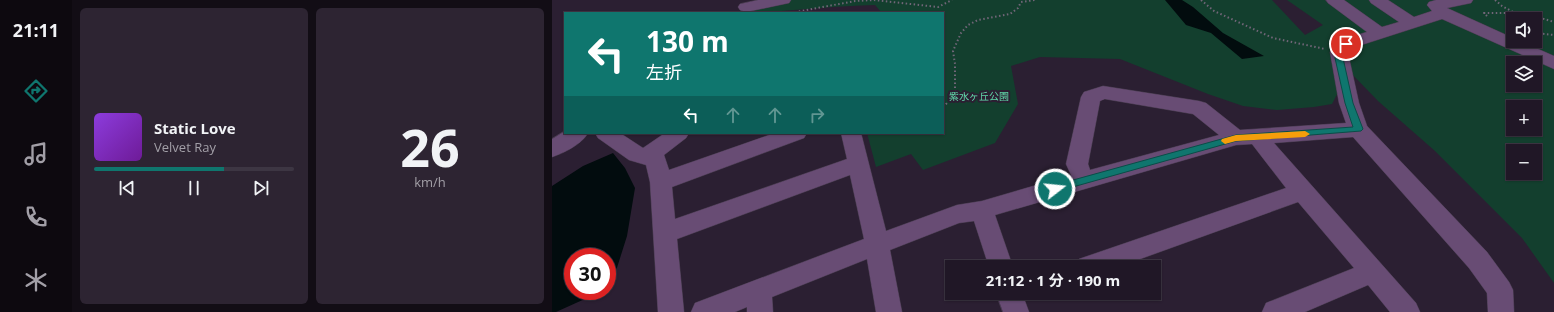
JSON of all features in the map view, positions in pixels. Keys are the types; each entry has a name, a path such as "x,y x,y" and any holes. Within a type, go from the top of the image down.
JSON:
{"street":[{"path":"746,7 783,0"},
{"path":"1334,0 1380,33"},
{"path":"1377,0 1413,23"},
{"path":"1465,0 1435,5 1443,13 1554,63"},
{"path":"1443,13 1346,44 1339,52 1349,103 1358,129 1478,260 1500,290 1501,312"},
{"path":"1084,180 1077,164 1091,97 1103,92 1199,108 1236,138"},
{"path":"704,312 759,301 877,246 957,214 982,210 1236,138 1258,138 1358,129"},
{"path":"552,149 576,134"},
{"path":"606,134 636,155 647,156 656,160 661,182 671,312"},
{"path":"647,156 678,134"},
{"path":"661,182 794,134"},
{"path":"851,134 877,246 889,312"},
{"path":"1258,138 1407,312"},
{"path":"665,233 857,164"},
{"path":"1108,260 1302,191"},
{"path":"982,210 999,260"},
{"path":"1275,312 1373,272"}],"path":[{"path":"796,12 855,1 874,0 938,7 952,0"},
{"path":"944,106 955,95 955,62 953,51 958,36 967,25 984,18 1007,16 1018,9 1022,2 1035,0"},
{"path":"1200,0 1214,11 1274,38 1339,52"},
{"path":"1495,0 1513,12"},
{"path":"1490,17 1484,13 1506,14"},
{"path":"1542,18 1554,22"},
{"path":"1542,34 1554,35"}],"green space":[{"name":"紫水ヶ丘公園","path":"756,0 1272,0 1305,35 1323,25 1287,0 1554,0 1554,283 1522,238 1435,151 1378,101 1349,71 1332,104 1277,110 1243,106 1208,94 1120,59 1040,57 1011,66 1018,104 995,143 923,170 911,154 876,167 867,134 944,134 944,12 881,12 875,5 750,12"}],"shaded area":[{"path":"1165,0 1182,0 1193,7 1223,33 1264,56 1242,59 1211,33 1186,25"},
{"path":"613,153 625,168 635,188 627,236 616,271 616,248 564,248 564,300 583,300 556,312 552,312 552,186 583,166"}],"slow traffic":[{"path":"1225,141 1236,138 1258,138 1305,134"}],"route":[{"path":"1055,189 1236,138 1258,138 1358,129 1349,103 1339,58 1339,52 1346,44"}]}
